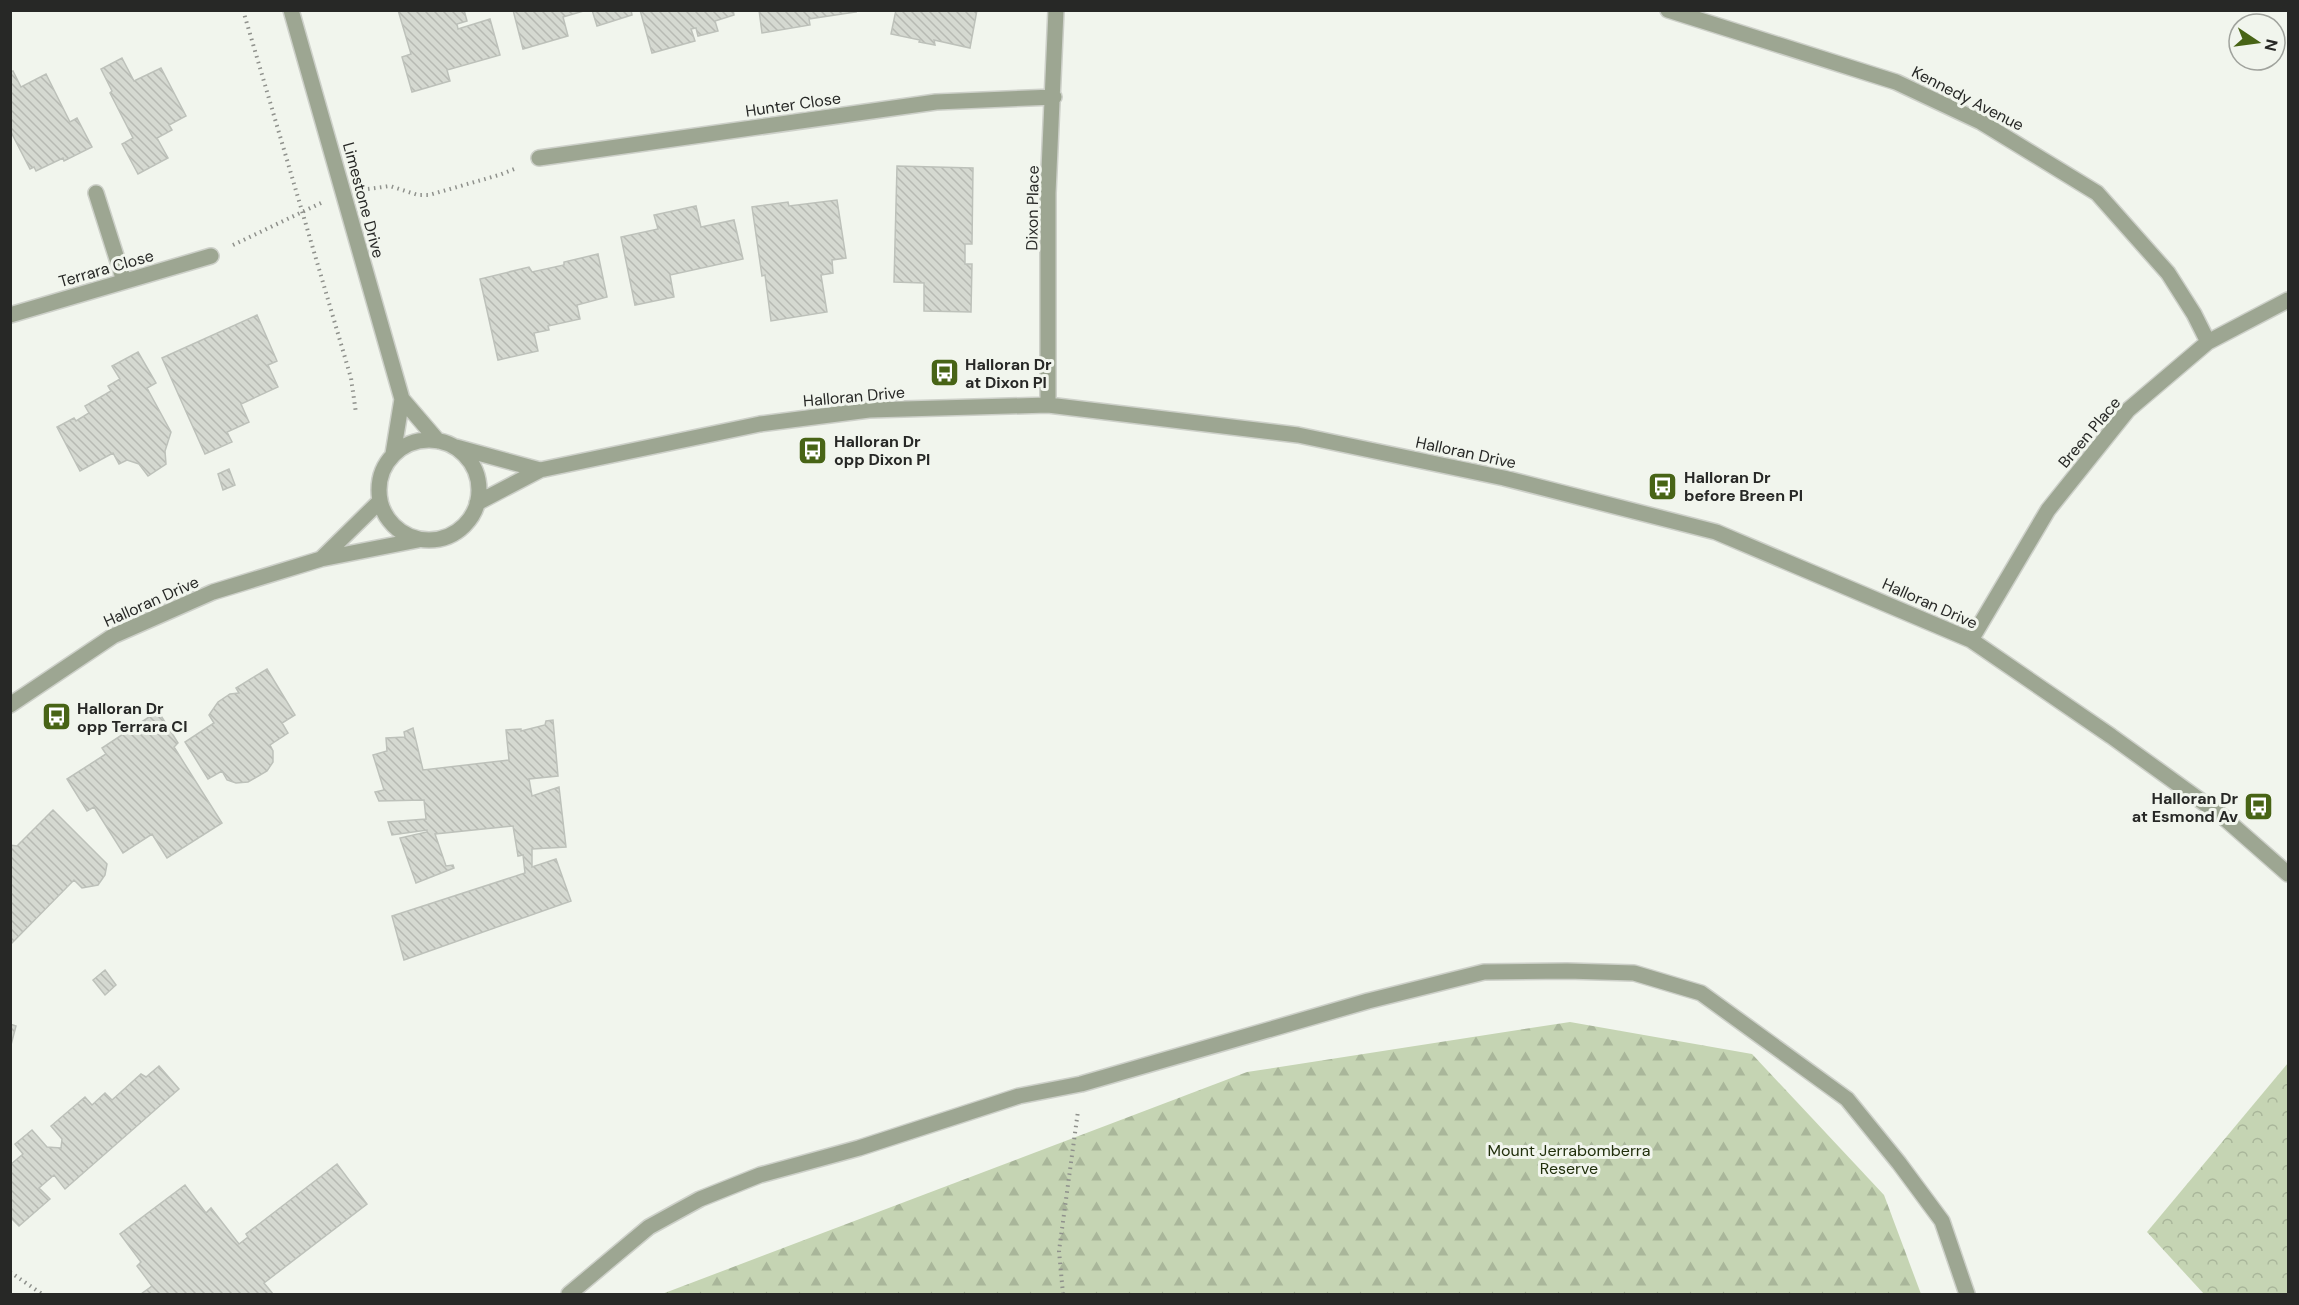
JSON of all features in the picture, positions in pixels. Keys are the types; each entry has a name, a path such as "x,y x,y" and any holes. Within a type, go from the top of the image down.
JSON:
{"street":[{"name":"Limestone Drive","path":"291,10 402,399 438,441"},
{"name":"Dixon Place","path":"1048,405 1048,193 1056,10"},
{"name":"Kennedy Avenue","path":"1668,10 1896,82 1982,122 2078,181 2097,193 2168,273 2194,314 2208,342"},
{"name":"Hunter Close","path":"539,158 936,102 1053,97"},
{"path":"96,193 124,281"},
{"name":"Terrara Close","path":"10,315 211,256"},
{"name":"Breen Place","path":"1971,640 2055,501 2128,410 2208,342 2289,300"},
{"name":"Limestone Drive","path":"393,454 402,399"},
{"name":"Halloran Drive","path":"477,503 540,470 760,424 869,410 1048,405 1298,435 1504,478 1716,532 1971,640 2222,816 2289,874"},
{"path":"422,440 438,441 455,447 467,457 476,471 479,487 477,503 472,517 462,529 449,537 434,541 418,540 393,527 385,515 379,502 378,492 381,472 393,454 406,445 422,440"},
{"name":"Halloran Drive","path":"455,447 540,470"},
{"name":"Halloran Drive","path":"321,559 379,502"},
{"name":"Halloran Drive","path":"10,705 113,636 213,592 321,559 418,540"},
{"path":"569,1294 649,1227 700,1199 760,1175 859,1148 1019,1096 1081,1084 1286,1024 1484,972 1634,973 1701,993 1847,1099 1899,1163 1941,1221 1967,1294"}],"path":[{"path":"243,10 351,378 356,413"},
{"path":"211,256 344,193 390,186 423,196 499,175"},
{"path":"1063,1294 1059,1251 1081,1084"},
{"path":"10,1272 42,1294"}],"green space":[{"name":"Mount Jerrabomberra Reserve","path":"1570,1022 1752,1054 1884,1195 1921,1294 662,1294 1247,1072"},
{"path":"2288,1063 2288,1294 2204,1294 2147,1232"}],"building":[{"path":"398,10 464,10 467,21 457,24 458,29 490,19 500,55 447,70 450,81 412,92 402,57 411,54"},
{"path":"513,10 587,10 563,17 568,36 523,49"},
{"path":"592,10 631,10 632,15 597,26"},
{"path":"640,10 733,10 734,15 715,21 718,31 698,36 696,28 691,29 695,41 652,53"},
{"path":"759,10 855,10 856,12 809,19 810,25 762,33"},
{"path":"896,10 977,10 970,48 934,40 935,45 891,34"},
{"path":"122,58 134,81 161,68 186,116 169,125 172,130 157,138 168,158 138,174 122,144 133,138 110,93 112,91 101,69"},
{"path":"13,71 21,87 46,74 70,122 77,118 92,147 64,161 63,158 36,171 34,167 30,169 10,130 10,72"},
{"path":"897,166 973,168 972,244 965,244 965,264 972,264 971,312 924,311 924,283 894,282"},
{"path":"837,200 846,258 832,260 833,273 821,275 827,312 771,321 752,207 788,202 789,206"},
{"path":"696,206 701,227 734,220 743,259 670,275 674,297 635,305 621,237 658,229 654,215"},
{"path":"598,254 607,297 577,305 580,319 548,326 549,330 534,333 538,351 498,360 480,279 529,267 532,272"},
{"path":"257,315 277,361 268,365 278,387 241,404 249,422 227,432 232,442 205,454 162,358"},
{"path":"138,352 156,383 147,388 171,432 165,451 166,464 148,476 139,464 127,460 119,464 113,453 80,471 57,427 74,418 76,421 89,413 85,406 111,391 108,386 120,379 112,366"},
{"path":"229,469 235,485 223,490 218,474"},
{"path":"267,669 295,715 282,723 288,733 270,745 273,751 273,762 267,771 248,782 236,783 227,780 222,771 208,779 185,742 214,723 209,715 218,702 230,694 239,693 236,688"},
{"path":"158,711 178,743 174,747 222,823 167,858 152,834 123,853 94,807 87,811 67,779 106,754 102,748"},
{"path":"553,720 558,776 529,779 532,796 559,787 566,847 532,849 532,867 556,859 571,901 404,960 392,916 525,873 523,855 518,856 513,826 435,834 446,866 453,865 454,868 416,883 400,838 427,832 427,830 392,835 388,822 426,819 424,800 379,801 375,792 384,790 373,755 387,751 386,738 405,737 404,732 413,728 423,770 509,760 506,730 521,729 521,731 545,725 546,721"},
{"path":"53,810 107,864 105,875 98,885 82,888 74,880 11,944 10,845 17,846"},
{"path":"105,970 116,985 105,995 93,980"},
{"path":"10,1024 16,1026 11,1045 10,1045"},
{"path":"159,1066 179,1089 65,1189 54,1175 39,1188 50,1199 19,1226 10,1217 10,1165 23,1154 15,1144 32,1130 47,1147 61,1148 62,1139 51,1126 85,1097 92,1105 105,1093 112,1100 141,1074 146,1077"},
{"path":"337,1164 367,1204 264,1283 273,1294 141,1294 152,1286 137,1266 141,1262 120,1234 185,1185 206,1213 211,1208 239,1244 248,1237 246,1234"}],"place":[{"name":"Halloran Dr at Dixon Pl","path":"944,373"},
{"name":"Halloran Dr opp Dixon Pl","path":"813,450"},
{"name":"Halloran Dr before Breen Pl","path":"1663,486"},
{"name":"Halloran Dr opp Terrara Cl","path":"56,717"},
{"name":"Halloran Dr at Esmond Av","path":"2259,807"}]}
